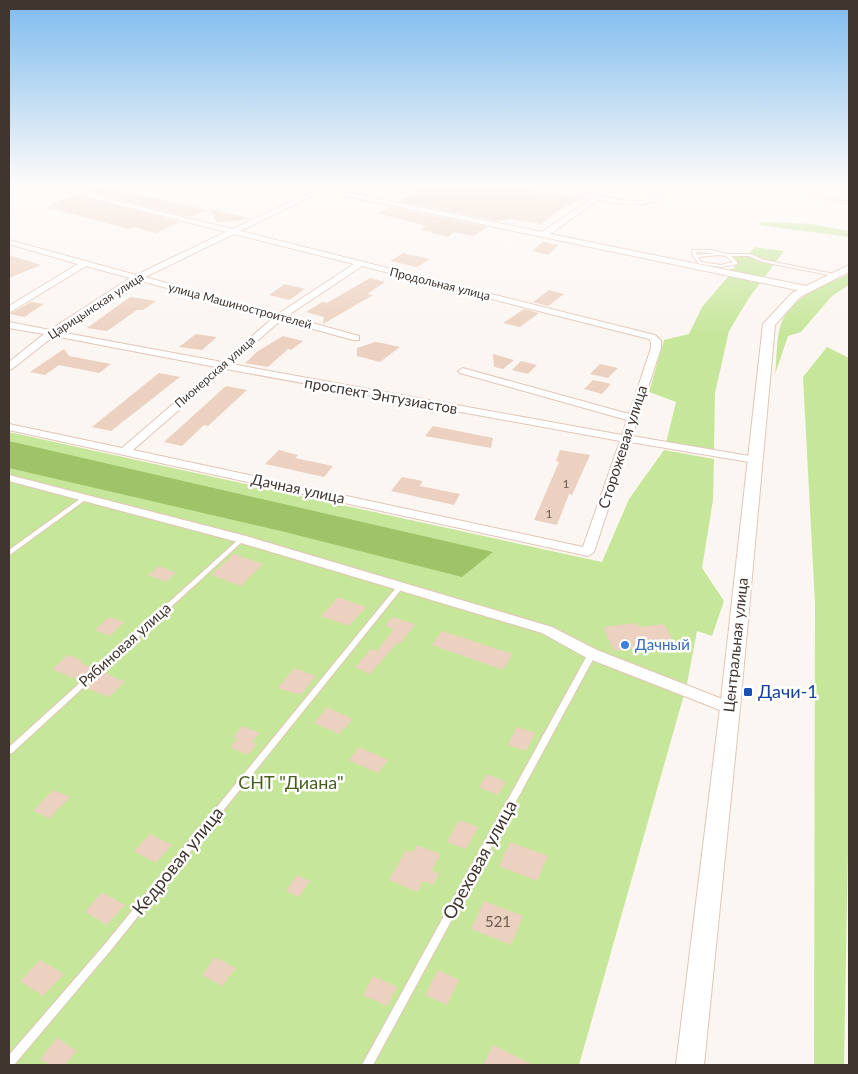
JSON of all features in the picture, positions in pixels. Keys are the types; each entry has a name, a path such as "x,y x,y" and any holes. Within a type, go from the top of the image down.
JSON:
{"street":[{"name":"Царицынская улица","path":"9,367 52,333 136,278 224,236"},
{"name":"Продольная улица","path":"249,236 639,333 652,337 656,341"},
{"path":"549,236 806,289"},
{"name":"улица Машиностроителей","path":"9,242 356,338"},
{"path":"9,310 85,263"},
{"name":"Пионерская улица","path":"124,452 279,317 360,264"},
{"name":"Центральная улица","path":"690,1065 730,708 768,324 796,295 842,271"},
{"name":"проспект Энтузиастов","path":"9,325 221,367 626,440 755,460"},
{"name":"Сторожевая улица","path":"588,552 656,348 656,341"},
{"path":"463,371 633,418"},
{"name":"Дачная улица","path":"9,427 588,552"},
{"path":"9,478 242,539 547,630 592,654 730,708"}],"lane":[{"path":"726,255 736,263 711,265 700,263 693,251 700,250 726,255 750,256 764,262 842,271"},
{"path":"9,553 86,497"},
{"name":"Рябиновая улица","path":"9,751 242,539"},
{"name":"Кедровая улица","path":"9,1063 108,947 401,586"},
{"name":"Ореховая улица","path":"367,1065 592,654"}],"green space":[{"path":"755,247 784,251 749,298 729,331 715,393 714,451 666,443 676,402 649,392 664,340 689,334 702,307 733,271 728,270 735,268 734,265 737,263 730,256 747,256"},
{"path":"849,274 849,285 832,296 801,332 788,336 775,374 778,336 786,314 792,306 810,293"},
{"path":"827,347 849,358 849,796 844,1065 814,1065 815,604 803,377"},
{"name":"СНТ \"Диана\"","path":"9,432 602,562 629,499 664,450 714,459 713,500 702,568 724,601 712,636 697,631 687,684 579,1065 9,1065"},
{"path":"9,441 493,552 462,577 285,532 9,468"}],"building":[{"path":"543,242 559,245 548,255 532,251"},
{"path":"403,253 430,259 417,267 390,261"},
{"path":"9,255 41,265 9,278"},
{"path":"370,278 385,282 367,294 373,295 323,324 324,317 306,312 322,302 327,303"},
{"path":"285,284 305,289 289,300 269,295"},
{"path":"549,290 564,294 548,306 533,302"},
{"path":"130,297 156,301 143,310 137,310 107,331 87,328"},
{"path":"31,302 44,304 24,317 10,314"},
{"path":"524,309 539,313 520,327 503,323"},
{"path":"196,334 217,337 202,350 179,347"},
{"path":"283,336 303,341 291,350 288,349 268,367 245,363 258,351"},
{"path":"375,342 400,347 380,362 357,356 357,348"},
{"path":"64,349 69,356 111,364 99,373 59,365 45,375 30,372"},
{"path":"493,354 514,360 503,369 494,367"},
{"path":"521,361 537,365 528,374 512,370"},
{"path":"600,364 618,368 608,378 590,374"},
{"path":"159,373 180,377 111,431 92,427"},
{"path":"593,380 611,384 602,394 584,389"},
{"path":"226,386 247,390 208,426 204,425 182,446 164,442"},
{"path":"433,426 493,438 491,448 425,436"},
{"path":"279,450 298,455 295,458 333,466 324,477 265,464"},
{"path":"560,450 590,455 572,495 569,494 557,525 534,520 559,462 556,461"},
{"path":"402,477 423,481 420,486 460,494 454,505 391,491"},
{"path":"234,554 263,564 241,586 211,575"},
{"path":"159,566 176,573 166,582 148,575"},
{"path":"338,597 366,607 349,626 321,616"},
{"path":"109,617 124,622 110,636 95,630"},
{"path":"392,617 415,624 400,644 397,643 370,674 355,667 371,649 377,651 394,629 385,626"},
{"path":"637,623 639,627 664,624 675,643 614,651 603,627"},
{"path":"442,631 513,654 503,670 432,645"},
{"path":"68,655 83,661 81,663 93,668 80,681 52,669"},
{"path":"294,668 316,676 301,695 278,688"},
{"path":"103,672 125,682 109,697 86,688"},
{"path":"327,707 353,719 339,734 314,723"},
{"path":"242,726 260,733 252,742 257,744 248,755 230,747 237,739 233,737"},
{"path":"517,727 535,733 526,751 508,745"},
{"path":"359,747 388,760 378,773 349,760"},
{"path":"487,774 506,782 498,795 479,787"},
{"path":"53,790 70,797 50,818 33,811"},
{"path":"459,820 478,827 466,849 447,842"},
{"path":"150,834 172,845 156,863 134,851"},
{"path":"510,842 548,856 537,881 499,866"},
{"path":"417,845 441,854 432,870 439,874 433,885 423,881 418,892 389,880 406,850 413,852"},
{"path":"297,875 310,881 299,897 286,891"},
{"path":"102,892 125,905 107,925 85,912"},
{"path":"484,901 523,916 511,945 471,929"},
{"path":"215,957 236,968 222,986 202,975"},
{"path":"40,960 64,974 43,996 20,981"},
{"path":"438,970 459,980 447,1005 425,995"},
{"path":"373,976 397,987 387,1006 363,995"},
{"path":"57,1038 77,1051 65,1065 50,1065 40,1059"},
{"path":"493,1045 533,1065 483,1065"}],"place":[{"name":"Дачный","path":"625,645"},
{"name":"Дачи-1","path":"748,692"}]}
